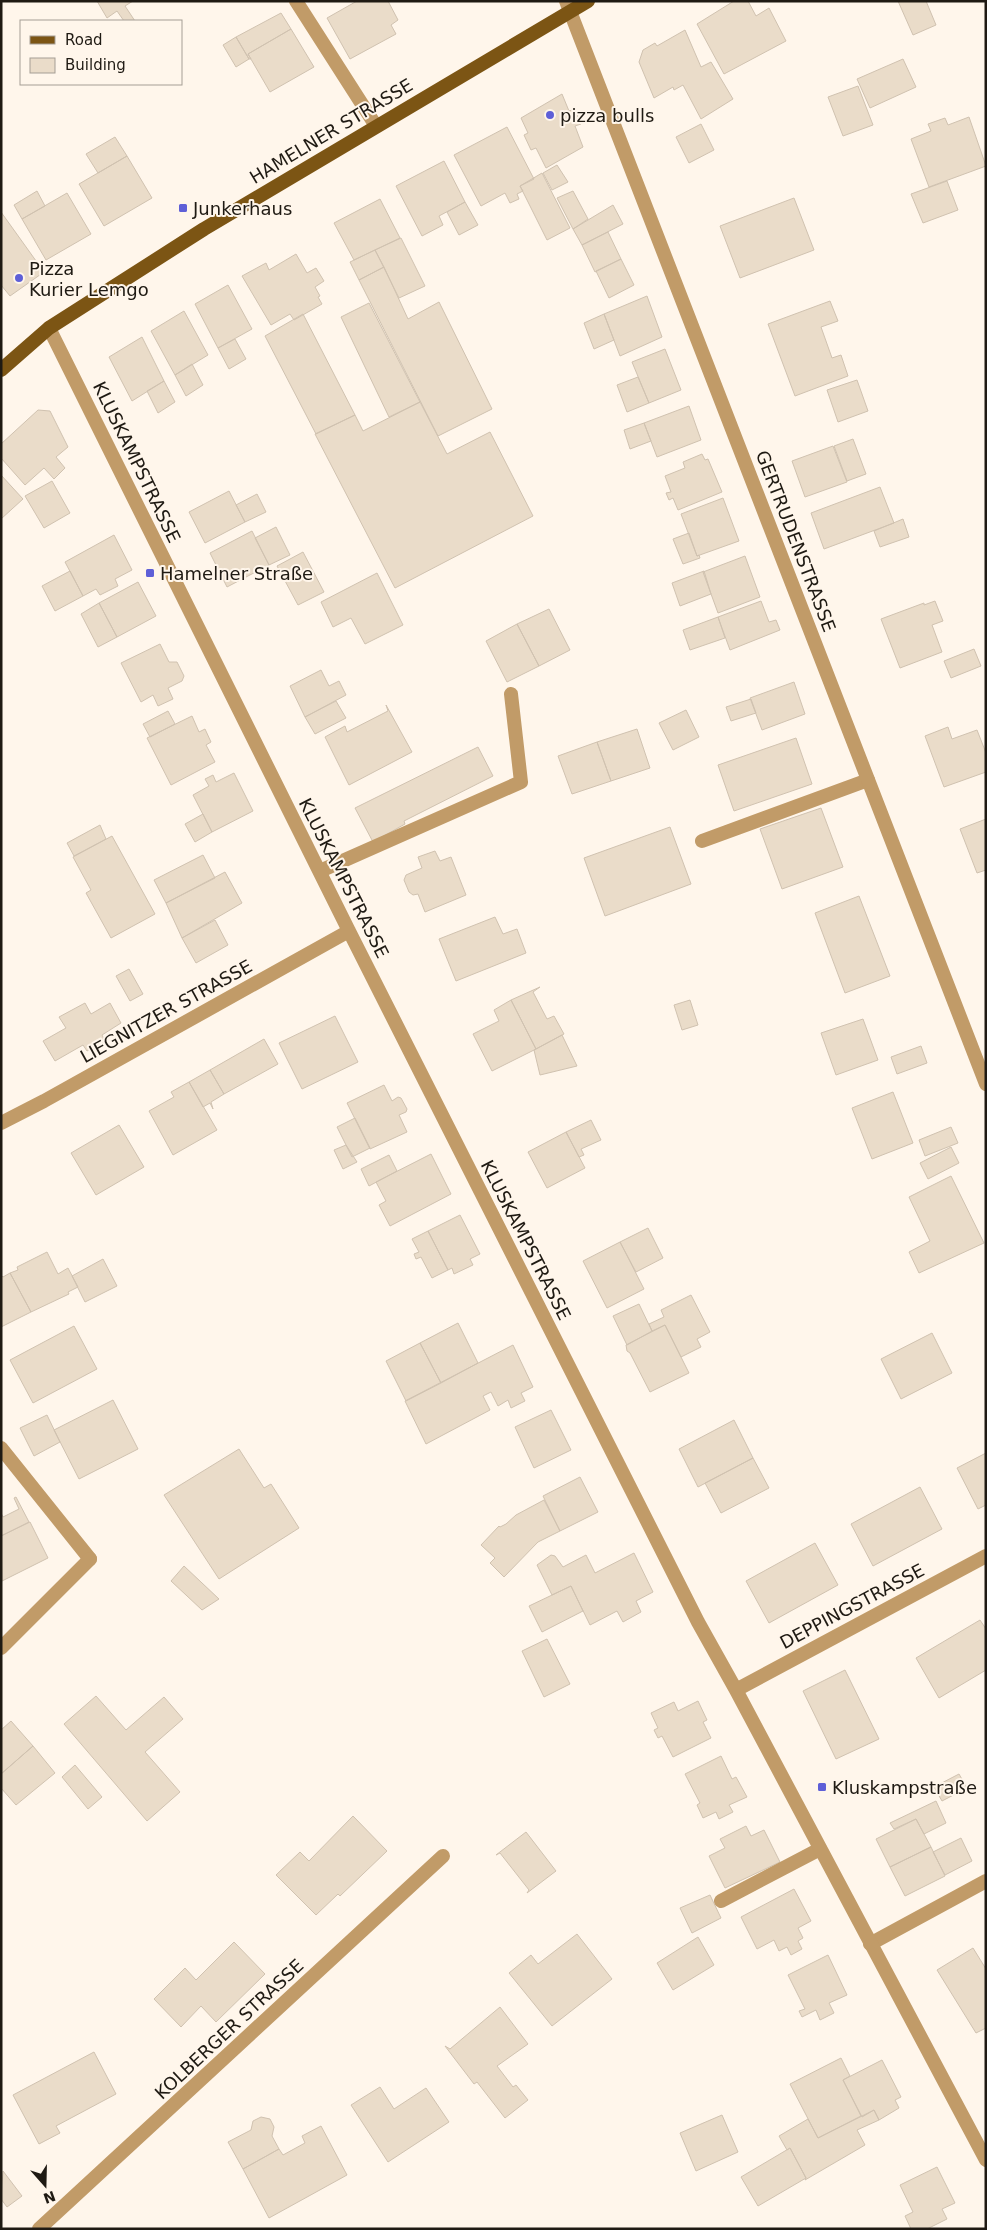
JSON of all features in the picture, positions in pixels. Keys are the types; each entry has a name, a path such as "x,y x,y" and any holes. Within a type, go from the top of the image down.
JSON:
{"main road":[{"name":"HAMELNER STRASSE","path":"1,370 49,328 204,229 376,126 569,6 588,1"}],"street":[{"path":"296,1 376,126"},
{"name":"GERTRUDENSTRASSE","path":"569,6 986,1084"},
{"name":"KLUSKAMPSTRASSE","path":"49,328 349,931 698,1622 986,2160"},
{"path":"320,871 521,782 511,694"},
{"path":"702,841 868,780"},
{"name":"LIEGNITZER STRASSE","path":"1,1123 44,1101 349,931"},
{"path":"1,1448 90,1559 1,1648"},
{"name":"DEPPINGSTRASSE","path":"736,1690 986,1556"},
{"path":"721,1901 820,1849"},
{"name":"KOLBERGER STRASSE","path":"39,2229 443,1856"},
{"path":"870,1944 986,1882"}],"building":[{"path":"97,1 133,1 125,6 134,20 123,20 117,11 107,18"},
{"path":"357,1 388,1 398,20 391,25 396,34 350,59 327,18"},
{"path":"734,1 748,1 756,16 769,8 786,41 724,74 697,24"},
{"path":"898,1 926,1 936,25 913,35"},
{"path":"281,13 291,29 248,54 251,59 249,59 236,37"},
{"path":"291,29 314,67 270,92 248,54"},
{"path":"685,30 701,67 711,62 733,99 701,119 683,85 674,90 673,87 654,98 639,62 643,50 655,43 657,46"},
{"path":"236,37 249,59 236,67 223,45"},
{"path":"903,59 916,87 870,108 857,79"},
{"path":"858,86 873,125 843,136 828,97"},
{"path":"562,94 569,111 575,109 581,124 575,126 583,147 546,168 536,148 531,150 524,135 528,133 521,118"},
{"path":"969,117 986,166 929,187 911,139 931,131 928,124 945,118 948,125"},
{"path":"701,124 714,150 689,163 676,137"},
{"path":"507,127 534,179 520,186 523,191 517,194 519,199 510,203 505,193 481,206 454,155"},
{"path":"115,137 127,156 98,173 86,154"},
{"path":"127,156 152,198 104,226 79,184"},
{"path":"444,161 465,202 439,216 443,225 422,236 396,186"},
{"path":"557,165 568,182 552,190 543,173"},
{"path":"542,173 570,228 547,240 520,186"},
{"path":"947,181 958,210 923,223 911,194"},
{"path":"37,191 45,206 22,219 14,205"},
{"path":"573,191 588,219 573,229 557,198"},
{"path":"67,193 91,234 46,260 22,219"},
{"path":"794,198 814,250 740,278 720,226"},
{"path":"380,199 400,238 354,260 334,223"},
{"path":"465,202 478,225 459,235 447,212"},
{"path":"613,205 623,224 582,245 573,229"},
{"path":"1,212 44,272 10,296 1,285"},
{"path":"608,232 621,259 595,272 582,245"},
{"path":"401,238 425,286 399,298 375,250"},
{"path":"375,250 384,267 359,280 350,262"},
{"path":"296,254 307,273 316,268 324,281 315,287 322,304 294,320 290,314 271,325 242,276 266,263 269,270"},
{"path":"621,259 634,285 609,298 596,271"},
{"path":"384,267 408,319 439,302 492,409 438,436 359,280"},
{"path":"228,285 252,329 218,348 195,304"},
{"path":"647,296 662,337 620,356 604,314"},
{"path":"830,301 838,321 821,327 832,358 841,355 848,376 795,396 768,324"},
{"path":"369,303 420,402 389,417 341,317"},
{"path":"184,311 208,355 175,375 151,331"},
{"path":"303,314 355,415 316,434 265,336"},
{"path":"604,314 614,340 594,349 584,323"},
{"path":"142,337 164,381 132,401 109,357"},
{"path":"235,339 246,359 229,369 218,348"},
{"path":"665,349 681,390 649,403 632,362"},
{"path":"192,364 203,385 186,396 175,375"},
{"path":"638,377 649,403 627,412 617,385"},
{"path":"857,380 868,411 838,422 827,390"},
{"path":"164,381 175,402 158,413 147,391"},
{"path":"420,402 447,454 490,432 533,516 395,588 315,434 355,415 363,431"},
{"path":"689,406 701,440 657,457 644,423"},
{"path":"38,410 50,411 68,447 56,457 65,468 54,479 44,468 25,485 1,458 1,444"},
{"path":"644,423 651,441 630,449 624,430"},
{"path":"853,439 866,474 847,481 834,446"},
{"path":"833,446 847,482 805,497 792,461"},
{"path":"702,454 705,460 708,459 722,492 678,510 673,498 669,500 666,493 671,492 665,476 685,468 683,462"},
{"path":"1,475 23,499 1,519"},
{"path":"52,481 70,513 44,528 25,496"},
{"path":"880,487 894,523 824,549 811,513"},
{"path":"229,491 245,522 205,543 189,512"},
{"path":"257,494 266,512 245,522 236,505"},
{"path":"723,498 739,541 697,556 681,514"},
{"path":"903,519 909,537 880,547 874,531"},
{"path":"276,527 290,555 269,565 255,538"},
{"path":"252,531 269,565 227,587 210,553"},
{"path":"689,533 697,556 699,555 700,558 683,564 673,539"},
{"path":"114,535 132,570 115,579 118,586 100,595 96,589 83,596 65,562"},
{"path":"303,552 324,592 298,605 277,566"},
{"path":"745,556 760,597 718,613 703,572"},
{"path":"70,571 83,596 55,611 42,586"},
{"path":"704,571 711,594 680,606 672,583"},
{"path":"377,573 403,625 365,644 351,618 333,627 321,602"},
{"path":"138,582 156,616 117,637 99,603"},
{"path":"761,601 769,622 776,620 780,630 730,650 718,617"},
{"path":"935,601 943,621 932,625 942,652 900,668 881,619 924,603 924,605"},
{"path":"99,603 117,637 98,647 81,614"},
{"path":"549,609 570,650 539,666 517,624"},
{"path":"718,617 725,638 690,650 683,630"},
{"path":"517,624 539,666 507,682 486,641"},
{"path":"160,644 169,662 177,662 184,676 182,681 168,688 173,699 158,706 153,695 141,702 121,663"},
{"path":"974,649 981,666 951,678 944,661"},
{"path":"321,670 329,686 339,681 346,695 305,717 290,686"},
{"path":"794,682 805,714 762,730 750,698"},
{"path":"751,699 756,713 731,721 726,707"},
{"path":"336,701 346,718 315,734 305,717"},
{"path":"386,705 412,752 349,785 325,737 345,726 347,732 388,711"},
{"path":"686,710 699,737 673,750 659,723"},
{"path":"168,711 175,724 150,737 143,724"},
{"path":"192,716 199,732 205,729 211,742 206,745 215,762 171,785 147,738"},
{"path":"948,727 952,739 977,730 986,753 986,772 944,787 925,736"},
{"path":"637,729 650,768 611,781 597,742"},
{"path":"796,738 812,784 734,811 718,765"},
{"path":"597,742 611,781 572,794 558,756"},
{"path":"478,747 493,776 404,821 405,824 373,842 355,808"},
{"path":"234,773 253,811 212,832 193,795 209,786 205,779 213,775 216,782"},
{"path":"821,808 843,867 782,889 760,829"},
{"path":"203,814 212,832 195,842 185,824"},
{"path":"986,819 986,870 977,873 960,829"},
{"path":"100,825 106,839 74,856 67,843"},
{"path":"670,827 691,884 605,916 584,858"},
{"path":"112,836 155,914 111,938 86,893 91,890 73,857"},
{"path":"435,851 440,861 451,857 466,895 425,912 418,894 413,895 409,892 404,880 406,875 422,868 418,857"},
{"path":"203,855 215,878 166,903 154,880"},
{"path":"225,872 242,903 182,938 166,903"},
{"path":"859,896 890,976 845,993 815,913"},
{"path":"495,917 503,934 517,929 526,953 456,981 439,939"},
{"path":"215,920 228,945 196,963 182,938"},
{"path":"129,969 143,994 130,1001 116,976"},
{"path":"540,987 533,992 547,1019 554,1016 564,1034 536,1049 511,1000"},
{"path":"511,1000 536,1049 492,1071 473,1034 499,1021 494,1010"},
{"path":"690,1000 698,1025 682,1030 674,1005"},
{"path":"85,1003 91,1014 110,1003 121,1023 102,1035 105,1041 87,1051 83,1045 55,1061 43,1041 66,1028 59,1017"},
{"path":"335,1016 358,1062 302,1089 279,1043"},
{"path":"863,1019 878,1060 836,1075 821,1033"},
{"path":"562,1035 577,1066 540,1075 534,1050"},
{"path":"264,1039 278,1064 224,1094 210,1070"},
{"path":"921,1046 927,1063 897,1074 891,1057"},
{"path":"210,1070 224,1094 211,1102 213,1109 210,1103 203,1107 189,1082"},
{"path":"189,1082 217,1130 173,1155 149,1111 174,1097 171,1092"},
{"path":"384,1085 392,1101 398,1097 401,1098 407,1109 406,1112 399,1115 407,1132 370,1149 347,1103"},
{"path":"893,1092 913,1143 872,1159 852,1108"},
{"path":"355,1118 370,1148 352,1157 337,1127"},
{"path":"591,1120 601,1140 581,1149 584,1155 579,1157 566,1132"},
{"path":"119,1125 144,1167 96,1195 71,1153"},
{"path":"951,1127 958,1143 925,1156 919,1140"},
{"path":"566,1132 585,1168 547,1188 528,1152"},
{"path":"346,1145 357,1162 343,1169 334,1150"},
{"path":"951,1147 959,1163 928,1179 920,1163"},
{"path":"431,1154 451,1194 390,1226 379,1205 386,1201 376,1182"},
{"path":"389,1155 397,1171 369,1186 361,1169"},
{"path":"951,1176 984,1243 919,1273 909,1252 930,1241 909,1197"},
{"path":"460,1215 480,1254 470,1259 473,1265 454,1274 452,1268 448,1270 428,1231"},
{"path":"648,1228 663,1258 636,1272 620,1242"},
{"path":"428,1231 448,1270 432,1278 421,1257 416,1259 414,1254 419,1252 412,1239"},
{"path":"620,1242 644,1289 607,1308 583,1261"},
{"path":"47,1252 58,1274 68,1268 78,1287 68,1292 69,1294 31,1312 10,1273 18,1270 17,1267"},
{"path":"103,1259 117,1286 85,1302 72,1276"},
{"path":"10,1273 31,1312 1,1327 1,1275 3,1277"},
{"path":"691,1295 710,1332 697,1339 701,1347 681,1357 665,1325 652,1331 649,1324 664,1317 661,1310"},
{"path":"639,1304 652,1331 627,1345 613,1316"},
{"path":"458,1323 478,1363 441,1383 420,1343"},
{"path":"665,1325 689,1373 650,1392 630,1353 627,1351 626,1345"},
{"path":"74,1326 97,1369 33,1403 10,1360"},
{"path":"932,1333 952,1373 901,1399 881,1359"},
{"path":"420,1343 441,1383 406,1401 386,1361"},
{"path":"513,1345 533,1387 521,1393 525,1401 511,1408 508,1400 498,1406 491,1392 483,1396 490,1410 426,1444 405,1401"},
{"path":"113,1400 138,1449 79,1479 54,1430"},
{"path":"551,1410 571,1450 534,1468 515,1427"},
{"path":"47,1415 60,1442 34,1456 20,1428"},
{"path":"734,1420 753,1458 698,1487 679,1449"},
{"path":"239,1449 264,1488 271,1484 299,1528 219,1579 164,1495"},
{"path":"986,1453 986,1505 978,1509 957,1468"},
{"path":"753,1458 769,1488 721,1513 705,1483"},
{"path":"580,1477 598,1512 560,1531 543,1496"},
{"path":"920,1487 942,1529 873,1566 851,1524"},
{"path":"16,1497 29,1522 1,1536 1,1513 3,1517 19,1509 14,1498"},
{"path":"544,1500 560,1531 538,1542 504,1577 490,1563 495,1558 481,1545 499,1526 506,1524 516,1515"},
{"path":"30,1522 48,1558 2,1581 1,1536"},
{"path":"815,1543 838,1585 769,1623 746,1581"},
{"path":"634,1553 653,1592 636,1601 641,1612 623,1622 617,1611 590,1625 571,1586 552,1595 537,1565 551,1555 555,1556 563,1567 586,1555 595,1573"},
{"path":"184,1566 219,1599 202,1610 171,1581"},
{"path":"571,1586 583,1611 542,1632 529,1606"},
{"path":"980,1620 986,1629 986,1670 939,1698 916,1658"},
{"path":"547,1639 570,1684 544,1697 522,1651"},
{"path":"845,1670 879,1739 836,1759 803,1691"},
{"path":"96,1696 126,1730 164,1697 183,1719 145,1752 180,1792 147,1821 64,1724"},
{"path":"698,1701 707,1720 703,1722 711,1738 673,1757 662,1736 658,1738 654,1730 658,1728 651,1713 674,1702 678,1711"},
{"path":"11,1721 33,1746 1,1774 1,1730"},
{"path":"33,1746 55,1773 16,1805 1,1788 1,1774"},
{"path":"721,1756 732,1779 736,1777 747,1797 729,1805 733,1812 719,1819 716,1812 703,1818 697,1805 700,1803 685,1774"},
{"path":"75,1765 102,1797 88,1809 62,1777"},
{"path":"959,1774 967,1788 942,1801 934,1787"},
{"path":"936,1801 946,1823 924,1834 916,1819 894,1829 890,1823"},
{"path":"353,1816 387,1851 340,1896 338,1894 316,1915 276,1875 300,1852 309,1861"},
{"path":"916,1819 931,1847 890,1867 876,1839"},
{"path":"746,1826 751,1836 764,1830 780,1862 725,1888 709,1856 725,1848 720,1839"},
{"path":"526,1832 556,1871 527,1893 529,1890 500,1853 496,1855"},
{"path":"961,1838 972,1861 945,1875 933,1852"},
{"path":"931,1847 945,1876 905,1896 890,1867"},
{"path":"794,1889 811,1921 798,1928 803,1938 798,1941 802,1949 791,1955 787,1947 779,1951 774,1940 757,1949 741,1917"},
{"path":"710,1895 721,1918 692,1933 680,1908"},
{"path":"577,1934 612,1979 552,2026 509,1973 531,1955 538,1964"},
{"path":"698,1937 714,1965 673,1990 657,1963"},
{"path":"234,1942 265,1974 216,2022 201,2006 181,2027 154,1999 185,1968 196,1980"},
{"path":"973,1948 986,1969 986,2028 976,2033 937,1970"},
{"path":"828,1955 847,1995 829,2003 834,2013 820,2020 816,2010 802,2017 799,2011 805,2009 788,1975"},
{"path":"500,2007 528,2044 497,2066 513,2087 516,2085 528,2100 505,2118 477,2082 474,2084 445,2046 450,2049"},
{"path":"94,2052 116,2094 56,2126 60,2133 39,2144 13,2095"},
{"path":"841,2058 850,2076 843,2080 861,2116 818,2138 790,2084"},
{"path":"882,2060 901,2097 895,2100 899,2108 879,2120 874,2110 862,2117 843,2080"},
{"path":"380,2087 394,2109 426,2088 449,2122 388,2162 351,2105"},
{"path":"874,2110 879,2120 857,2130 865,2145 805,2180 806,2178 790,2148 787,2150 779,2136 808,2119 818,2138"},
{"path":"722,2115 738,2152 696,2171 680,2133"},
{"path":"261,2117 270,2119 274,2127 272,2136 279,2149 243,2169 228,2142 251,2130 253,2121"},
{"path":"321,2126 347,2175 269,2218 243,2169 279,2149 283,2155 305,2143 302,2136"},
{"path":"790,2148 806,2178 758,2206 741,2177"},
{"path":"937,2167 955,2203 942,2209 947,2219 927,2229 911,2229 905,2216 913,2212 900,2185"},
{"path":"3,2171 22,2196 7,2207 1,2199"}],"place":[{"name":"pizza bulls","path":"550,115"},
{"name":"Junkerhaus","path":"183,208"},
{"name":"Pizza Kurier Lemgo","path":"19,278"},
{"name":"Hamelner Straße","path":"150,573"},
{"name":"Kluskampstraße","path":"822,1787"}]}
